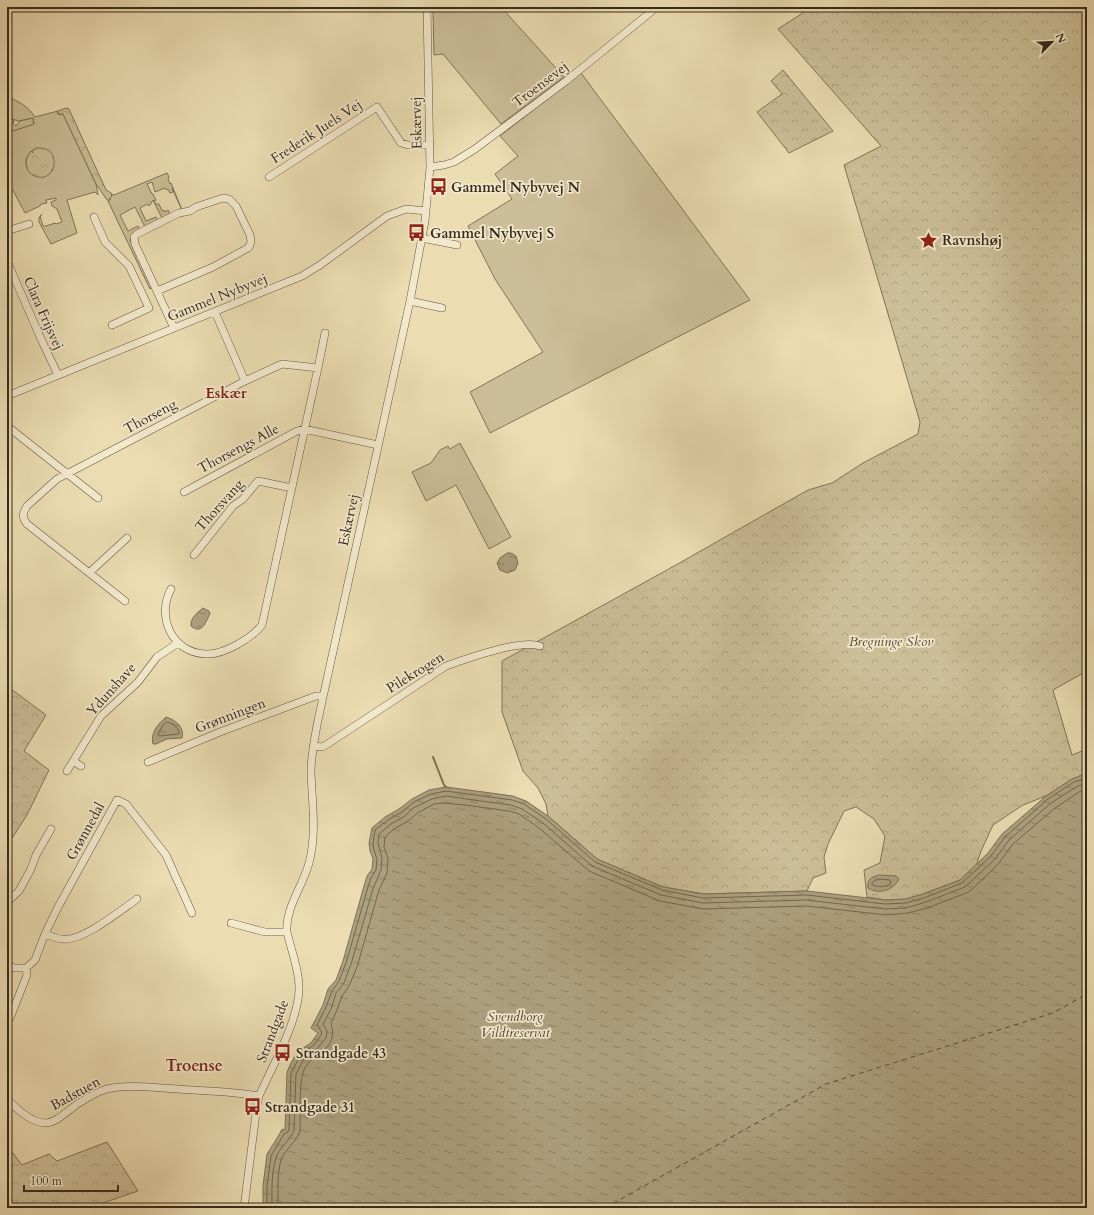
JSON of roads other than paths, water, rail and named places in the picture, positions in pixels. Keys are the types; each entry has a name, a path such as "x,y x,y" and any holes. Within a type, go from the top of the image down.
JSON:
{"street":[{"name":"Eskærvej","path":"314,746 323,696 410,301 422,238 430,167 426,7"},
{"name":"Troensevej","path":"430,167 449,164 475,149 566,81 657,7"},
{"name":"Frederik Juels Vej","path":"269,177 378,107 401,142 408,145 430,145"},
{"path":"143,296 157,290 213,267 248,248 251,241 250,235 236,206 231,200 223,198 196,207 185,213 179,213 134,236 133,241 157,290 174,328"},
{"name":"Gammel Nybyvej","path":"7,396 312,271 387,216 406,209 426,211"},
{"path":"94,218 105,242 129,266 149,308 112,325"},
{"path":"7,231 28,224"},
{"path":"422,238 457,245"},
{"name":"Clara Frijsvej","path":"7,260 41,340 58,375"},
{"path":"410,301 442,308"},
{"path":"215,312 245,381"},
{"path":"171,589 166,602 165,617 169,631 178,643 198,653 213,654 227,650 256,632 262,625 325,333"},
{"name":"Thorseng","path":"90,572 27,524 23,518 23,512 27,506 57,479 245,381 282,364 318,368"},
{"path":"7,426 98,498"},
{"path":"304,429 378,445"},
{"name":"Thorsengs Alle","path":"184,492 297,431 304,429"},
{"name":"Thorsvang","path":"194,555 232,506 243,499 258,481 292,488"},
{"path":"125,601 90,572 127,538"},
{"name":"Ydunshave","path":"67,771 101,716 138,682 157,657 178,643"},
{"name":"Pilekrogen","path":"314,746 322,747 326,745 446,666 458,661 526,644 540,646"},
{"name":"Grønningen","path":"148,762 227,729 316,696 323,696"},
{"name":"Strandgade","path":"244,1208 259,1096 286,1037 297,1003 299,986 298,978 286,925 307,871 312,851 314,832 311,771 314,746"},
{"path":"73,761 81,766"},
{"name":"Grønnedal","path":"8,1021 27,975 26,968 35,960 57,909 117,800 126,804 166,855 192,913"},
{"path":"7,902 19,890 31,870 36,855 51,829"},
{"path":"45,934 63,940 83,936 137,899"},
{"path":"231,923 265,932 287,932"},
{"path":"7,964 14,968 26,968"},
{"name":"Badstuen","path":"7,1099 18,1110 26,1115 37,1121 46,1123 55,1120 101,1091 112,1088 141,1087 240,1092 259,1096"}],"water":[{"path":"507,553 511,553 516,556 518,563 515,570 507,573 500,570 497,563 500,558"},
{"path":"203,608 209,611 210,614 203,627 198,629 191,626 194,616"},
{"path":"166,717 179,725 183,734 182,738 167,739 153,744 152,740 154,732"},
{"name":"Svendborg Vildtreservat","path":"1087,773 1087,1208 263,1208 263,1186 267,1154 282,1129 285,1130 287,1072 298,1051 311,1043 318,1033 311,1028 323,1005 328,989 336,980 343,961 367,876 372,869 373,859 369,843 372,828 385,817 412,799 429,790 446,787 513,796 526,801 548,816 597,859 663,887 704,894 807,891 886,900 906,899 960,880 988,853 1002,834 1046,796 1072,779"},
{"path":"879,875 896,876 899,879 890,889 877,891 868,888 868,882 870,879"}],"waterway":[{"path":"433,757 446,787"}],"place":[{"name":"Gammel Nybyvej N","path":"438,187"},
{"name":"Gammel Nybyvej S","path":"417,233"},
{"name":"Ravnshøj","path":"929,240"},
{"name":"Strandgade 43","path":"283,1053"},
{"name":"Strandgade 31","path":"252,1107"}],"district":[{"name":"Eskær","path":"226,393"},
{"name":"Troense","path":"194,1065"}],"park label":[{"name":"Bregninge Skov","path":"891,641"}]}
